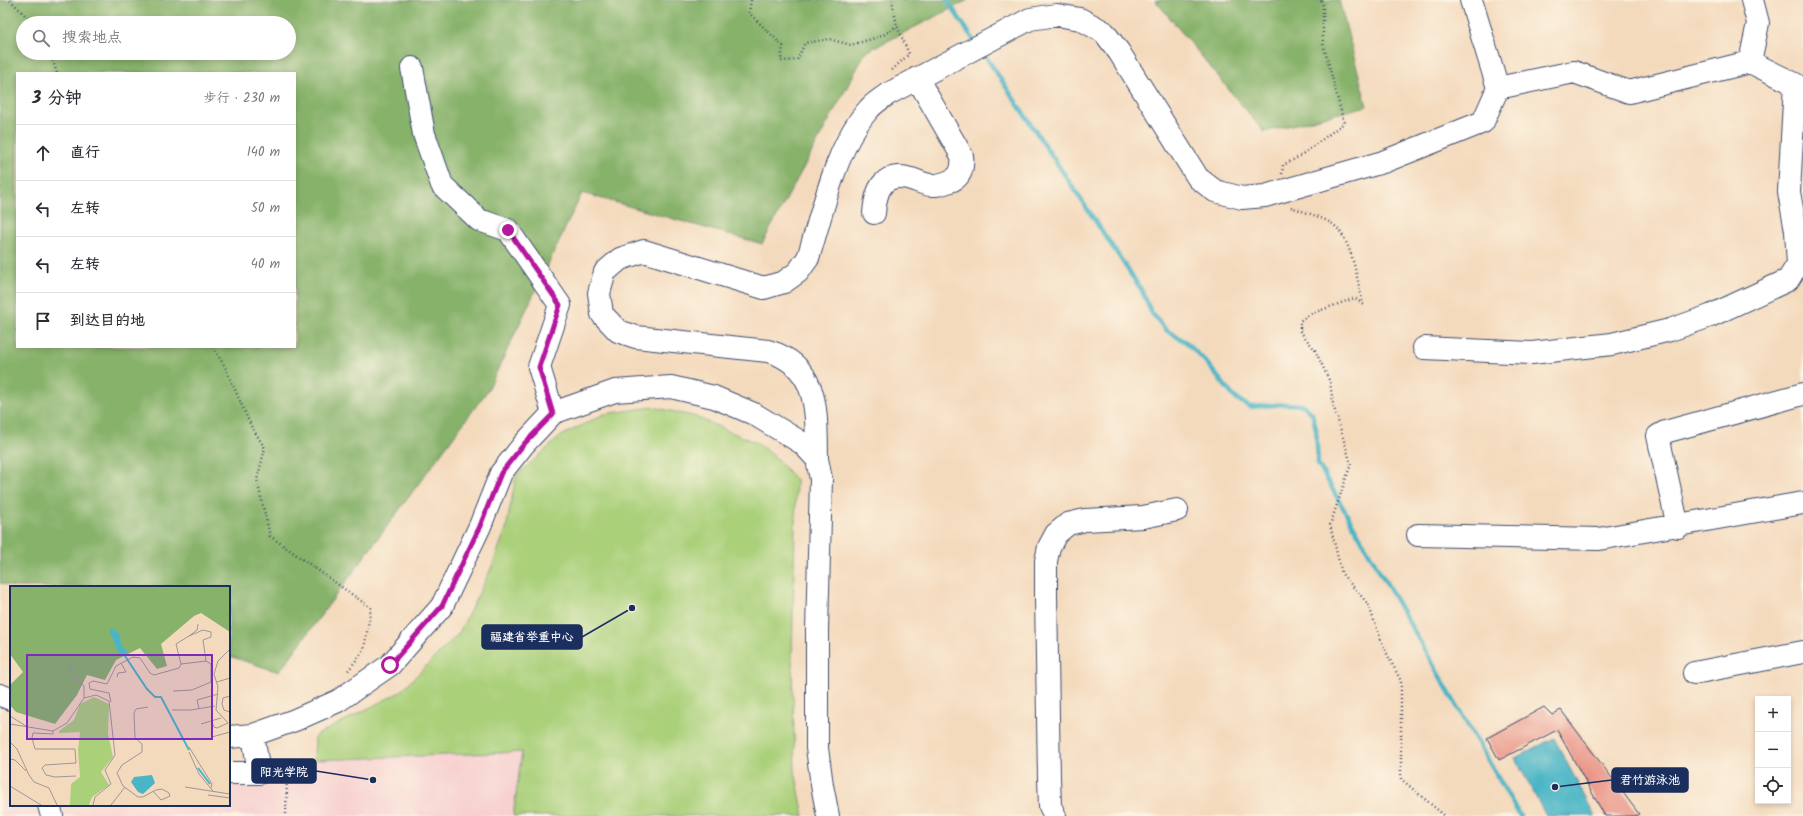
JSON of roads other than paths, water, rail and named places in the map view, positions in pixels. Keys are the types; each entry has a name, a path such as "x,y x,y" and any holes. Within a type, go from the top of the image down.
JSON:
{"street":[{"path":"828,816 817,748 817,630 821,479 817,460 816,409 809,384 798,366 782,355 768,351 636,337 618,331 602,314 599,293 605,272 620,258 644,251 764,288 784,282 798,272 808,258 841,153 853,130 889,84 917,78 1030,19 1057,15 1080,19 1104,32 1119,52 1198,178 1215,191 1242,198 1265,196 1383,162 1483,122 1498,88 1471,0"},
{"path":"1750,62 1758,23 1752,0"},
{"path":"1424,348 1532,353 1612,344 1670,330 1710,316 1788,280 1798,264 1796,231 1789,192 1799,82 1750,62 1629,92 1574,72 1498,88"},
{"path":"412,68 424,134 442,184 479,220 508,230 560,305 539,367 553,414"},
{"path":"874,213 876,198 880,186 886,180 902,177 923,184 934,185 946,183 956,178 963,165 962,156 917,78"},
{"path":"230,737 253,735 295,720 338,702 390,665 442,606 480,526 501,473 524,444 553,414 616,391 671,387 714,397 754,414 802,443 817,460"},
{"path":"1678,527 1658,436 1665,432 1803,394"},
{"path":"1418,535 1599,539 1678,527 1803,503"},
{"path":"1054,816 1050,806 1048,778 1046,561 1049,547 1056,534 1068,524 1085,520 1143,517 1177,510"},
{"path":"1694,673 1802,657"},
{"path":"230,773 259,773 253,735"},
{"path":"49,806 52,816"}],"water":[{"path":"1554,738 1595,816 1546,816 1515,758"}],"waterway":[{"path":"947,0 975,42"},
{"path":"982,51 1142,291 1151,312 1166,330 1186,342 1205,361 1234,397 1250,407 1286,404 1303,405 1312,413 1316,429 1318,464 1520,816"}],"place":[{"name":"福建省举重中心","path":"632,608"},
{"name":"阳光学院","path":"373,780"},
{"name":"君竹游泳池","path":"1555,787"}]}
